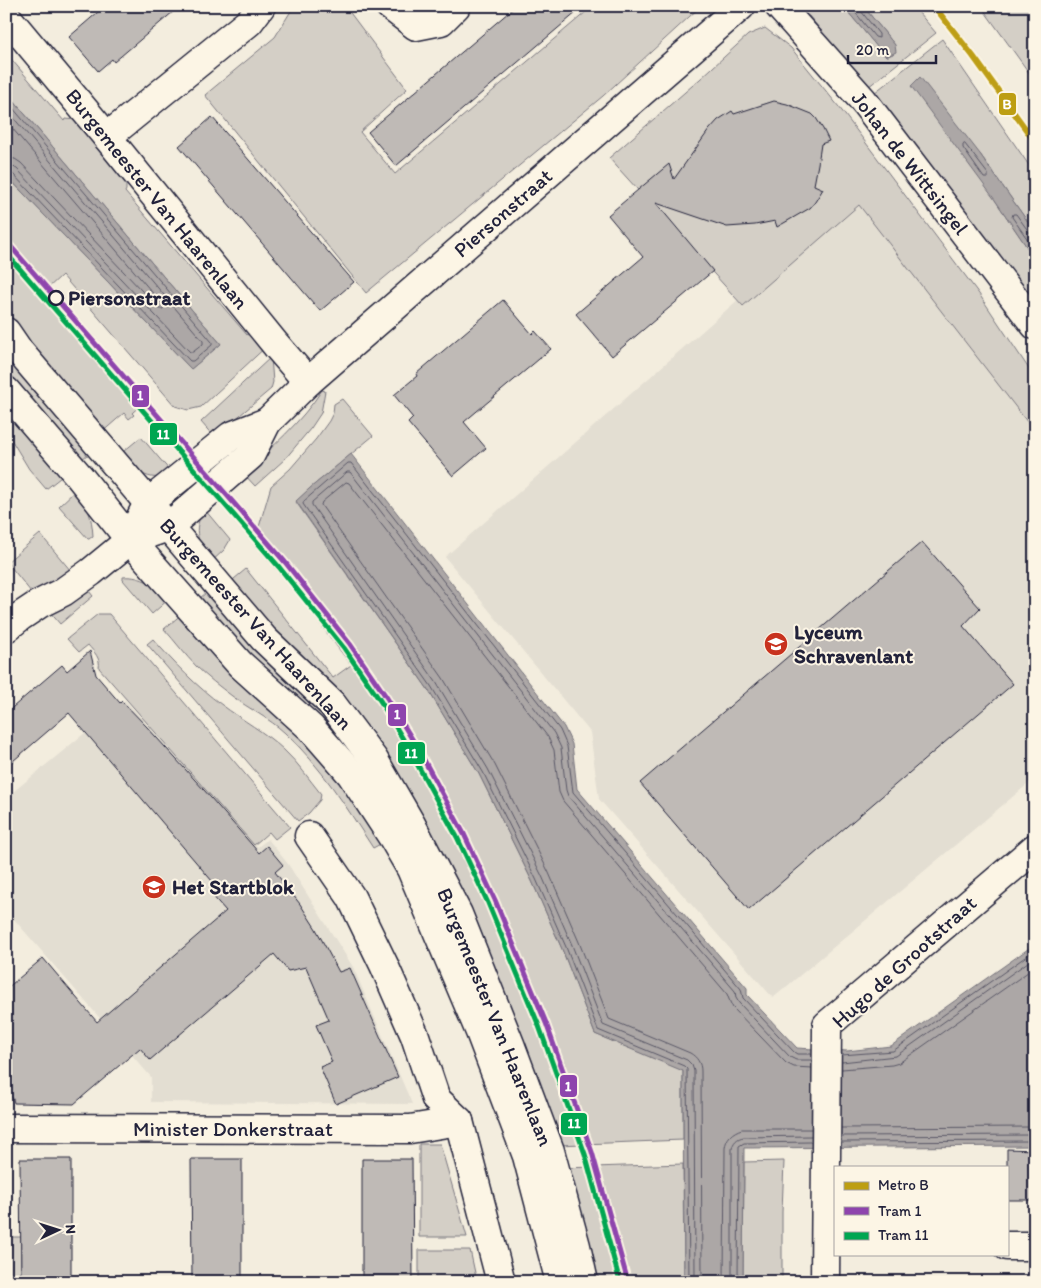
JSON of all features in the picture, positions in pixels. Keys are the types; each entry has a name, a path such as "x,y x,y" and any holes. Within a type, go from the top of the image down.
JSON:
{"street":[{"path":"107,137 249,22 261,6"},
{"path":"390,6 416,26 441,21 456,6"},
{"name":"Piersonstraat","path":"6,628 40,604 63,592 130,540 168,527 250,456 267,422 308,382 741,6"},
{"name":"Johan de Wittsingel","path":"779,6 862,99 1035,325"},
{"name":"Burgemeester Van Haarenlaan","path":"6,16 308,382"},
{"name":"Burgemeester Van Haarenlaan","path":"6,332 19,351 264,639 332,704 374,760 411,824 458,914 550,1151 584,1282"},
{"name":"Burgemeester Van Haarenlaan","path":"6,391 79,476 130,540 240,664 311,728 351,774 393,838 411,869 423,896 480,1032 514,1121 527,1156 560,1282"},
{"name":"Piersonstraat","path":"130,540 148,503 231,436 267,422"},
{"path":"309,836 351,897 384,965 415,1036 436,1099 459,1121 501,1282"},
{"name":"Hugo de Grootstraat","path":"825,1282 830,1246 826,1154 827,1025 1035,848"},
{"name":"Minister Donkerstraat","path":"6,1128 410,1129 459,1121"},
{"path":"1008,1246 1035,1246"}],"shaded area":[{"path":"294,6 345,6 407,89 360,132 395,174 593,6 701,6 603,96 366,293 205,95 275,37"},
{"path":"790,6 843,6 884,55 888,56 893,54 895,45 863,6 913,6 936,33 868,87 809,16 797,15"},
{"path":"986,6 1029,6 1035,12 1035,81 983,9"},
{"path":"765,28 791,48 839,107 979,294 1035,378 1035,432 859,205 743,306 609,158 748,35"},
{"path":"942,39 1035,174 1035,232 980,154 995,200 1035,259 1035,305 874,93"},
{"path":"6,53 64,121 65,119 78,120 126,176 125,192 247,335 261,335 269,344 201,407 188,410 175,406 62,275 46,290 143,403 132,413 134,415 129,419 124,413 100,434 6,320 6,175 191,369 221,344 6,92"},
{"name":"Lyceum Schravenlant","path":"862,191 1035,404 1035,778 773,998 599,799 590,732 445,557"},
{"path":"271,357 273,382 271,389 214,437 201,422"},
{"path":"10,360 88,454 81,460 17,384 6,365"},
{"path":"322,390 325,391 321,413 311,428 285,459 255,486 243,473 295,424"},
{"path":"342,399 373,436 296,502 427,688 479,774 532,881 562,949 595,1034 683,1070 683,1140 558,1145 444,869 228,584 246,569 333,678 351,665 297,594 254,544 271,486 290,469 316,439 329,421 333,413 334,404"},
{"path":"6,405 65,474 46,489 29,469 6,431"},
{"path":"141,437 171,472 160,477 148,476 137,471 118,456"},
{"path":"77,489 90,517 93,536 89,539 59,506"},
{"path":"205,510 230,540 224,550 210,563 200,543 197,530 200,517"},
{"path":"40,534 71,571 65,576 31,592 7,562"},
{"path":"123,577 143,580 170,598 152,614 123,580"},
{"path":"89,591 93,596 60,624 49,611 67,604"},
{"path":"206,593 235,626 335,725 330,729 244,649 200,598"},
{"path":"183,613 294,723 386,841 373,848 333,788 298,746 272,723 214,682 188,658 164,629"},
{"path":"98,614 109,614 290,827 275,839 269,832 254,845 99,668 98,658 88,645 79,652 67,639"},
{"path":"153,639 212,698 269,737 294,760 321,794 320,800 309,813 298,821 147,644"},
{"name":"Het Startblok","path":"125,700 258,847 268,839 288,864 353,967 412,1104 151,1102 151,1077 6,910 6,787 13,792"},
{"path":"419,1144 440,1144 467,1237 419,1237"},
{"path":"784,1161 782,1282 743,1282 744,1162"},
{"path":"683,1164 684,1282 592,1282 564,1168"},
{"path":"6,1237 21,1237 21,1282 6,1282"},
{"path":"419,1250 470,1250 477,1282 419,1282"}],"water":[{"path":"843,6 863,6 895,45 896,52 888,56 884,55"},
{"path":"920,77 980,154 1035,232 1035,259 995,200 911,86"},
{"path":"6,92 221,344 191,369 6,175"},
{"path":"351,454 564,727 572,744 577,789 747,988 747,995 797,1048 847,1051 891,1046 1035,944 1035,1146 744,1148 743,1282 684,1282 683,1071 595,1034 562,949 532,881 479,774 427,688 296,501"}],"building":[{"path":"105,6 180,6 114,62 112,59 98,71 69,37"},
{"path":"516,6 584,6 396,166 368,132"},
{"path":"774,101 812,114 829,141 821,144 814,185 823,189 815,202 810,208 777,227 775,221 727,227 656,203 713,271 612,356 576,314 643,257 608,215 669,164 674,179 718,120 732,111 734,114"},
{"path":"212,117 354,282 320,311 179,146"},
{"path":"503,300 532,334 535,331 551,349 464,422 486,448 453,476 408,423 413,418 394,395"},
{"path":"922,542 980,608 963,626 1013,684 749,910 640,783"},
{"path":"90,651 96,675 120,703 122,701 147,727 259,853 267,846 283,865 275,872 300,904 316,929 339,972 350,968 398,1077 336,1104 320,1067 332,1062 316,1025 329,1020 306,967 288,971 274,954 150,1060 140,1048 74,1104 14,1103 6,1090 6,989 43,958 97,1022 226,911 211,894 218,888 69,713 6,767 6,713 62,665 67,671"},
{"path":"1007,1149 1035,1150 1035,1200 1008,1200"},
{"path":"20,1159 71,1159 71,1282 21,1282"},
{"path":"191,1159 242,1159 242,1282 192,1282"},
{"path":"362,1159 412,1159 413,1282 362,1282"}],"metro line":[{"name":"B","path":"934,6 1035,142"}],"tram line":[{"name":"1","path":"6,241 285,562 350,644 387,698 417,747 464,834 495,900 546,1023 592,1152 628,1282"},
{"name":"11","path":"6,253 279,567 344,648 381,702 457,837 488,903 539,1026 585,1154 620,1282"}],"place":[{"name":"Piersonstraat","path":"56,298"},
{"name":"Lyceum Schravenlant","path":"776,644"},
{"name":"Het Startblok","path":"154,887"}]}
